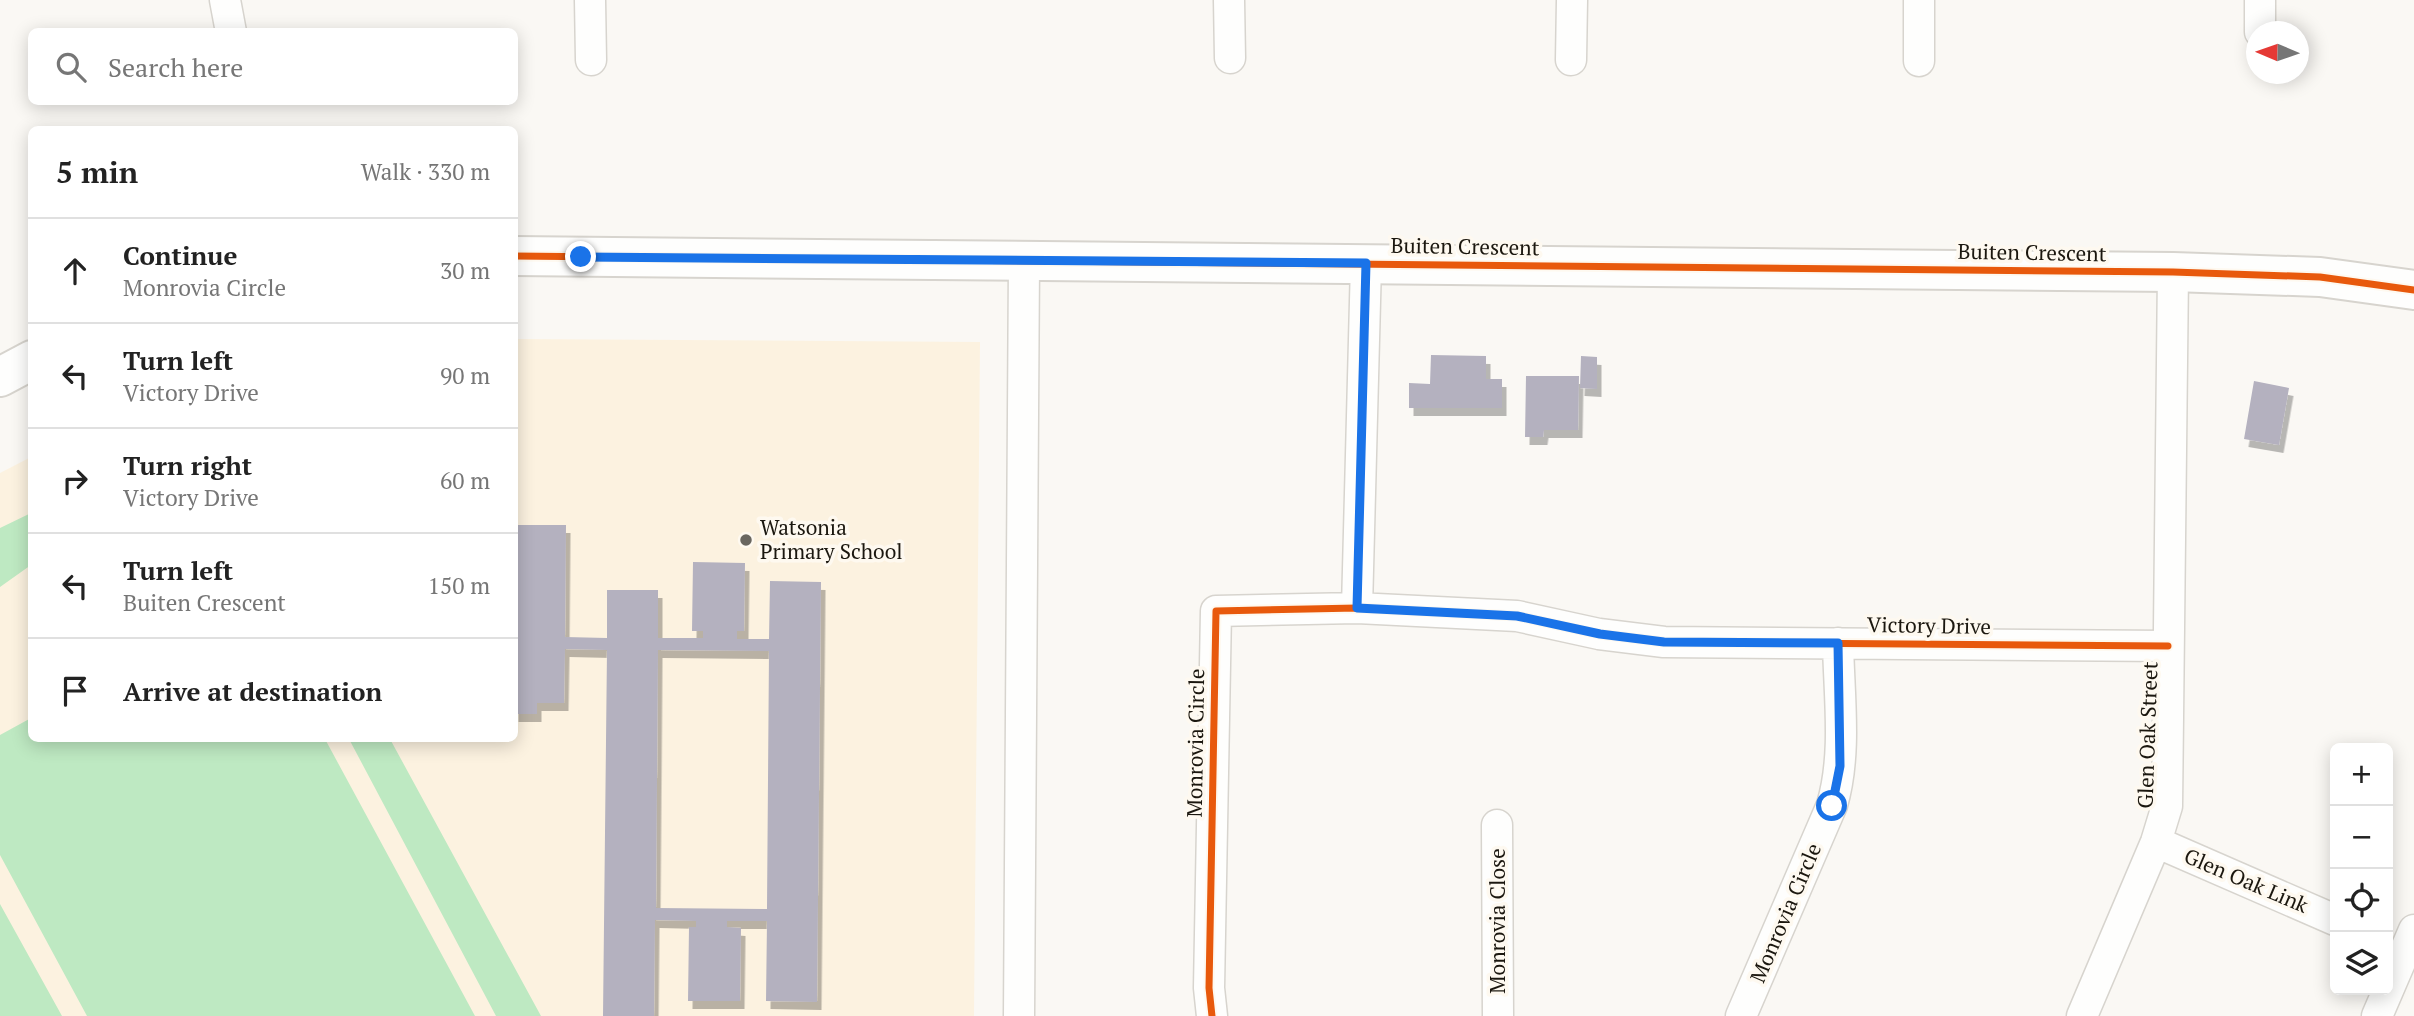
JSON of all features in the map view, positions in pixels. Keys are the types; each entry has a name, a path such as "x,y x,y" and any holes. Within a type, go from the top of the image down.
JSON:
{"street":[{"path":"225,0 230,28"},
{"path":"590,0 591,60"},
{"path":"1229,0 1230,58"},
{"path":"1572,0 1572,60"},
{"path":"1919,0 1919,61"},
{"path":"2260,0 2260,21"},
{"name":"Buiten Crescent","path":"518,256 2173,272 2320,277 2414,290"},
{"path":"1019,1016 1024,262"},
{"path":"1357,608 1366,263"},
{"name":"Glen Oak Street","path":"2082,1016 2156,842 2167,806 2173,272"},
{"path":"0,377 28,362"},
{"name":"Victory Drive","path":"1357,608 1517,616 1600,634 1664,642 2168,646"},
{"name":"Monrovia Circle","path":"1212,1016 1209,988 1216,611 1357,608"},
{"name":"Monrovia Circle","path":"1741,1016 1832,806 1837,787 1840,766 1838,643"},
{"name":"Monrovia Close","path":"1497,825 1498,1016"},
{"name":"Glen Oak Link","path":"2156,842 2330,918"},
{"path":"2377,1016 2405,944"}],"shaded area":[{"name":"Watsonia Primary School","path":"518,339 980,342 974,1016 0,1016 0,473 28,459 28,742 518,742"}],"green space":[{"path":"28,514 28,567 0,587 0,528"},
{"path":"28,720 28,742 327,742 475,1016 87,1016 0,855 0,735"},
{"path":"351,742 392,742 541,1016 496,1016"},
{"path":"0,904 62,1016 0,1016"}],"building":[{"path":"1431,355 1486,356 1486,379 1502,379 1502,408 1409,408 1409,383 1430,384"},
{"path":"1581,356 1597,357 1597,389 1580,388"},
{"path":"1526,376 1579,376 1578,430 1544,430 1543,437 1525,437"},
{"path":"2254,381 2289,388 2279,445 2244,439"},
{"path":"518,525 566,525 565,637 607,638 607,590 658,590 658,638 703,638 703,631 692,631 693,562 745,563 744,631 737,631 737,639 769,639 770,581 821,582 817,1002 766,1001 767,921 727,921 727,927 741,928 740,1001 688,1001 689,927 696,927 696,921 655,920 654,1016 603,1016 607,650 565,649 564,703 537,703 537,714 518,714","holes":["658,650 769,651 767,909 656,908"]}],"cycle path":[{"path":"518,256 2173,272 2320,277 2414,290"},
{"path":"1212,1016 1209,988 1216,611 1357,608 1517,616 1599,634 1664,642 2168,646"}],"place":[{"name":"Watsonia Primary School","path":"746,540"}],"route":[{"path":"581,257 1366,263 1357,608 1517,616 1600,634 1664,642 1838,643 1840,766 1832,806"}]}
